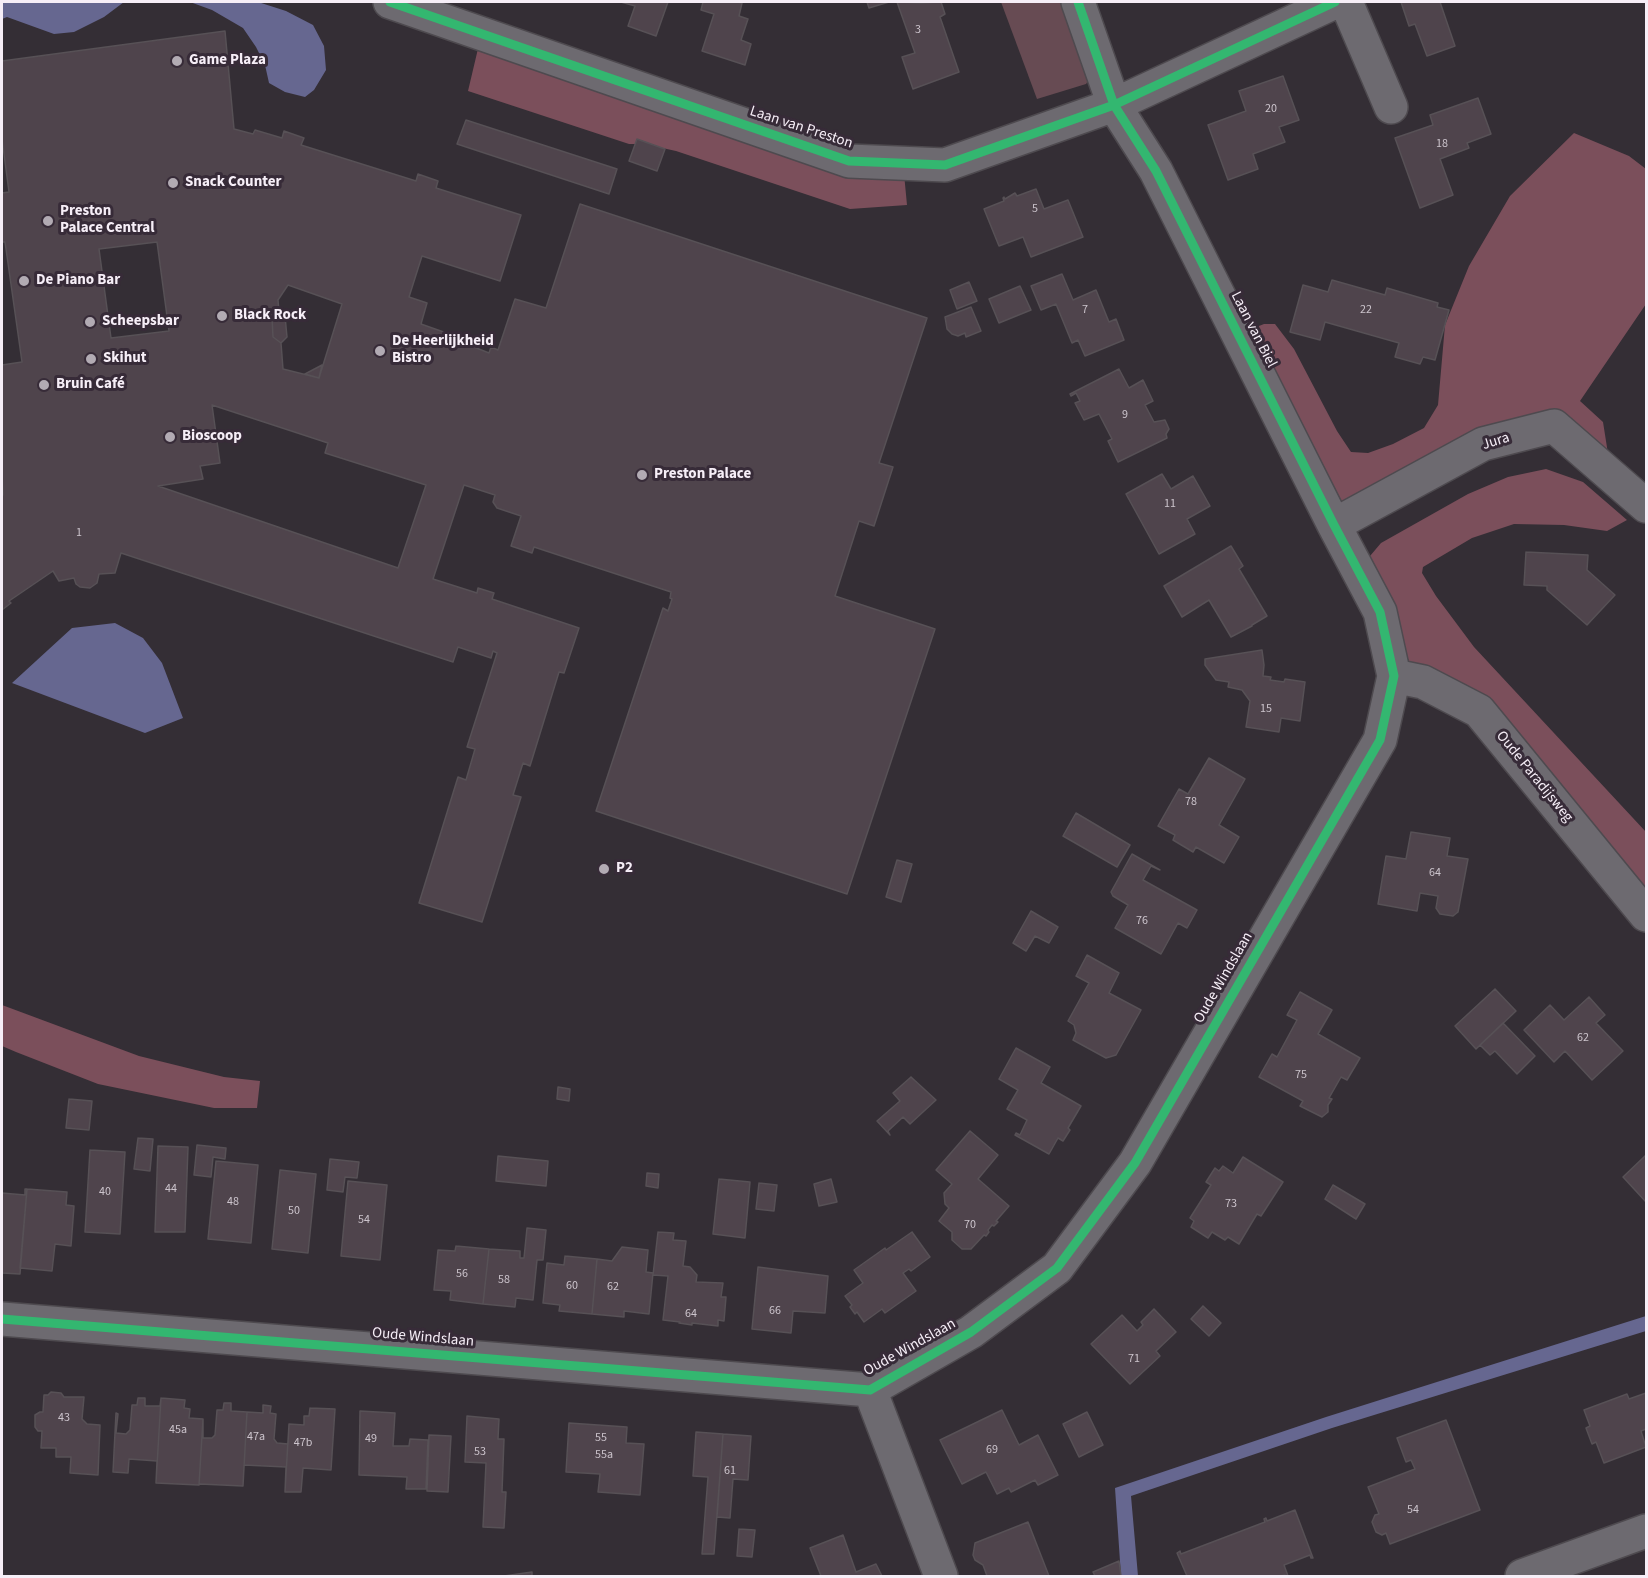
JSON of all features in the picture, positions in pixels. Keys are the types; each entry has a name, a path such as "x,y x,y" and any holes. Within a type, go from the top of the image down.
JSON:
{"street":[{"name":"Laan van Preston","path":"390,2 849,161 945,165 1114,105 1335,2"},
{"name":"Laan van Biel","path":"1078,2 1114,105 1156,171 1380,612 1394,676"},
{"path":"1346,2 1391,107"},
{"name":"Jura","path":"1334,525 1483,444 1554,426 1647,506"},
{"name":"Oude Paradijsweg","path":"1394,676 1423,682 1479,711 1647,915"},
{"name":"Oude Windslaan","path":"2,1319 870,1390 971,1332 1057,1268 1135,1163 1380,740 1394,676"},
{"name":"Oude Windslaan","path":"870,1390 941,1576"},
{"path":"1522,1576 1647,1531"}],"shaded area":[{"path":"1001,2 1068,2 1094,72 1086,84 1037,99"},
{"path":"481,36 903,163 907,205 850,209 676,151 644,144 629,144 468,91"},
{"path":"1574,133 1629,156 1646,169 1646,304 1580,401 1603,422 1609,460 1540,427 1339,508 1236,335 1264,324 1275,324 1294,349 1337,431 1351,452 1368,453 1393,444 1424,428 1438,405 1445,325 1469,266 1510,196"},
{"path":"1546,469 1583,482 1627,520 1607,531 1564,525 1514,524 1472,538 1423,567 1422,573 1474,647 1646,832 1646,888 1460,689 1413,668 1402,648 1370,572 1370,556 1381,543 1468,494 1508,477"},
{"path":"2,1005 139,1056 224,1077 260,1081 257,1108 214,1108 98,1084 16,1052 2,1046"}],"water":[{"path":"2,2 124,2 104,17 74,32 54,34 7,17 2,19"},
{"path":"190,2 258,2 286,11 313,25 324,46 326,70 314,90 305,97 285,92 269,83 265,65 243,28 212,10"},
{"path":"115,623 143,638 162,663 183,718 145,733 12,683 72,628"},
{"path":"1646,1316 1646,1331 1332,1428 1131,1496 1138,1576 1121,1576 1115,1488 1326,1417"}],"building":[{"path":"621,2 668,2 656,36 628,26 635,6"},
{"path":"703,2 742,3 739,16 748,19 741,40 751,44 745,65 702,51 714,14 701,10"},
{"path":"867,2 889,2 869,8"},
{"path":"897,2 941,2 945,14 940,17 959,72 913,89 902,57 915,53"},
{"path":"1401,2 1440,2 1455,46 1427,56 1415,24 1409,26"},
{"name":"Preston Palace","path":"225,31 234,129 253,134 255,130 282,138 284,131 304,138 301,145 416,181 418,174 438,181 436,188 521,215 500,281 422,256 409,297 427,303 421,324 452,335 450,340 461,343 464,335 477,339 474,347 489,353 491,347 498,350 515,299 546,308 580,204 927,318 879,463 893,467 874,526 859,521 835,596 935,629 847,894 596,811 663,608 668,611 672,599 670,598 671,592 534,547 532,553 511,546 521,516 497,508 493,502 495,495 464,485 433,579 477,593 478,588 494,593 492,599 579,628 564,673 559,672 530,766 523,763 513,795 521,797 482,922 419,903 458,777 466,780 475,749 467,747 497,653 493,651 491,658 458,647 453,662 121,553 115,573 99,574 97,583 90,588 80,587 74,578 59,581 53,571 9,601 11,603 2,610 2,365 22,362 5,242 2,242 2,193 9,192 2,139 2,61","holes":["157,242 169,331 111,338 99,249","288,285 342,304 319,378 283,369 281,343 273,337 272,317 279,312 278,300","212,405 328,443 325,453 426,485 398,568 158,486 203,479 200,466 220,463"]},
{"path":"1283,76 1299,120 1279,127 1285,142 1253,154 1258,169 1228,180 1208,125 1246,111 1239,91"},
{"path":"1478,98 1491,134 1467,143 1469,148 1440,159 1453,195 1420,208 1395,138 1433,125 1430,115"},
{"path":"466,120 617,169 609,194 457,144"},
{"path":"637,139 665,149 657,171 629,161"},
{"path":"1036,189 1044,209 1068,200 1083,237 1031,257 1023,237 999,246 984,209 1004,201 1004,197 1005,199 1015,193 1017,196"},
{"path":"1062,274 1073,300 1096,290 1109,322 1116,319 1124,340 1085,356 1078,340 1072,343 1056,304 1041,310 1031,286"},
{"path":"1332,280 1385,295 1387,288 1438,303 1437,307 1449,310 1435,360 1423,357 1420,364 1395,357 1399,343 1325,322 1320,340 1290,332 1303,285 1328,292"},
{"path":"969,282 977,301 957,309 950,290"},
{"path":"1020,286 1031,310 999,323 989,299"},
{"path":"971,307 981,331 966,337 965,333 958,336 952,334 947,329 945,317"},
{"path":"279,312 285,316 287,337 281,343 273,337 272,317"},
{"path":"322,365 319,378 305,374"},
{"path":"1119,369 1129,388 1143,380 1153,401 1145,405 1154,422 1165,420 1169,429 1166,434 1167,438 1118,462 1108,441 1112,439 1099,414 1084,420 1075,403 1080,401 1076,393 1071,396 1070,394"},
{"path":"1162,474 1171,489 1193,476 1210,506 1187,519 1195,534 1159,554 1126,494"},
{"path":"1231,546 1243,566 1239,569 1267,616 1231,637 1209,600 1182,617 1164,586"},
{"path":"1526,552 1588,555 1587,570 1615,595 1587,625 1547,590 1547,586 1524,585"},
{"path":"1262,650 1263,676 1271,677 1270,680 1284,682 1285,679 1305,682 1300,721 1281,718 1279,732 1246,727 1250,701 1242,690 1228,687 1229,682 1216,680 1205,665 1205,659"},
{"path":"1209,758 1245,779 1219,825 1239,837 1224,863 1196,847 1193,852 1173,840 1175,835 1158,826 1179,789 1188,794"},
{"path":"1076,813 1130,845 1117,867 1063,836"},
{"path":"1411,832 1450,838 1447,856 1468,859 1458,912 1453,916 1440,914 1436,908 1438,896 1420,893 1417,911 1378,904 1386,856 1406,859"},
{"path":"1132,854 1160,870 1151,866 1143,880 1197,910 1187,928 1178,923 1161,954 1115,928 1128,905 1113,896 1111,892"},
{"path":"897,860 912,864 901,902 886,897"},
{"path":"1031,911 1058,927 1049,943 1035,936 1026,951 1013,943"},
{"path":"1087,955 1119,973 1109,993 1141,1010 1116,1055 1106,1058 1073,1040 1076,1033 1074,1025 1068,1021 1089,983 1076,976"},
{"path":"1495,989 1516,1011 1476,1049 1455,1026"},
{"path":"1300,992 1332,1010 1318,1034 1360,1058 1347,1080 1341,1077 1329,1098 1332,1099 1328,1105 1328,1112 1322,1117 1300,1106 1303,1101 1259,1077 1272,1054 1277,1057 1297,1020 1287,1015"},
{"path":"1589,997 1605,1015 1596,1023 1623,1051 1592,1080 1565,1051 1554,1062 1524,1030 1550,1005 1564,1020"},
{"path":"1503,1023 1535,1056 1517,1074 1495,1051 1490,1055 1480,1045"},
{"path":"1016,1048 1050,1067 1041,1083 1081,1106 1063,1141 1058,1138 1049,1154 1015,1135 1016,1133 1020,1135 1027,1120 1007,1109 1018,1090 999,1079"},
{"path":"911,1077 936,1100 910,1124 903,1117 888,1131 890,1135 877,1121 900,1101 893,1093"},
{"path":"558,1087 570,1089 569,1101 557,1099"},
{"path":"69,1099 92,1101 89,1130 66,1128"},
{"path":"970,1131 998,1155 978,1179 1009,1206 996,1221 998,1222 988,1230 986,1236 984,1235 971,1249 962,1249 952,1240 952,1232 939,1221 949,1208 945,1204 944,1193 952,1184 936,1170"},
{"path":"138,1138 153,1139 150,1171 134,1169"},
{"path":"197,1145 226,1148 225,1159 213,1157 211,1177 194,1175"},
{"path":"158,1146 188,1147 185,1232 155,1232"},
{"path":"90,1150 125,1152 120,1234 85,1232"},
{"path":"1646,1155 1646,1202 1623,1177"},
{"path":"498,1156 548,1161 546,1186 496,1181"},
{"path":"1243,1157 1283,1182 1261,1216 1257,1214 1239,1244 1228,1237 1225,1240 1212,1232 1208,1238 1191,1227 1194,1221 1190,1218 1211,1185 1206,1182 1215,1168 1219,1171 1223,1166 1233,1173"},
{"path":"330,1159 359,1162 357,1178 345,1177 343,1192 327,1190"},
{"path":"216,1161 258,1165 251,1243 208,1239"},
{"path":"280,1170 316,1174 308,1253 272,1249"},
{"path":"647,1173 659,1174 658,1188 646,1186"},
{"path":"719,1179 750,1182 745,1238 713,1234"},
{"path":"831,1179 837,1202 819,1206 814,1184"},
{"path":"348,1181 387,1185 380,1260 341,1256"},
{"path":"759,1183 777,1185 774,1211 756,1209"},
{"path":"1333,1185 1365,1204 1356,1219 1325,1199"},
{"path":"25,1189 27,1189 20,1274 2,1273 2,1193 25,1195"},
{"path":"27,1189 67,1192 66,1205 74,1206 71,1246 55,1244 52,1271 20,1268"},
{"path":"527,1228 546,1230 543,1260 537,1260 533,1300 516,1298 515,1307 483,1304 489,1249 520,1251 520,1258 524,1258"},
{"path":"658,1232 674,1233 673,1240 686,1241 683,1266 690,1267 697,1275 696,1282 723,1283 721,1297 726,1297 724,1321 718,1320 718,1326 692,1323 692,1325 663,1320 668,1276 653,1275"},
{"path":"912,1232 930,1257 911,1271 909,1269 903,1273 916,1291 885,1313 882,1309 864,1322 857,1312 855,1314 845,1296 863,1283 854,1270"},
{"path":"456,1246 489,1249 483,1304 450,1300 451,1291 434,1290 438,1250 455,1251"},
{"path":"622,1247 648,1250 646,1272 653,1273 649,1314 624,1311 624,1317 592,1314 597,1259 612,1261"},
{"path":"565,1256 597,1259 592,1314 559,1311 560,1305 543,1303 547,1263 564,1265"},
{"path":"758,1267 828,1276 825,1313 793,1311 791,1333 752,1329"},
{"path":"1203,1306 1221,1323 1209,1336 1191,1319"},
{"path":"1154,1309 1176,1332 1156,1351 1160,1356 1130,1384 1091,1344 1122,1315 1137,1331 1143,1325 1141,1322"},
{"path":"51,1392 61,1393 64,1397 84,1397 82,1419 87,1424 100,1425 98,1475 70,1473 71,1457 56,1457 56,1448 41,1448 42,1431 38,1431 35,1427 35,1415 43,1412 44,1395"},
{"path":"1646,1393 1646,1429 1641,1431 1646,1447 1604,1463 1596,1442 1592,1444 1586,1428 1590,1426 1584,1410 1627,1394 1629,1399"},
{"path":"138,1398 145,1398 145,1406 160,1406 161,1398 156,1483 157,1461 129,1459 128,1473 113,1472 116,1413 118,1414 116,1433 126,1434 130,1430 132,1405 137,1405"},
{"path":"161,1398 185,1400 184,1408 190,1409 189,1418 203,1419 199,1485 156,1483"},
{"path":"224,1403 231,1403 231,1411 247,1412 243,1486 199,1485 203,1419 203,1438 212,1438 215,1435 217,1410 223,1410"},
{"path":"263,1405 271,1406 270,1413 276,1414 274,1439 277,1443 288,1444 285,1492 286,1467 244,1465 247,1412 263,1413"},
{"path":"310,1408 335,1409 331,1470 303,1468 301,1492 285,1492 289,1424 304,1425 304,1416 309,1416"},
{"path":"1002,1410 1019,1445 1038,1435 1058,1475 1038,1485 1035,1480 1011,1492 1009,1488 997,1494 986,1472 962,1484 940,1440"},
{"path":"360,1411 395,1413 393,1446 409,1446 410,1439 428,1440 426,1489 406,1489 407,1477 359,1475"},
{"path":"1087,1412 1103,1445 1079,1457 1063,1424"},
{"path":"467,1416 499,1419 498,1439 504,1439 502,1492 506,1492 504,1528 483,1527 486,1463 465,1462"},
{"path":"1446,1420 1480,1510 1390,1544 1386,1533 1382,1535 1376,1532 1372,1522 1375,1515 1379,1514 1368,1487 1415,1469 1411,1460 1406,1462 1397,1438"},
{"path":"569,1423 627,1427 626,1443 644,1444 640,1495 598,1492 600,1474 566,1472"},
{"path":"696,1432 723,1434 714,1554 702,1554 708,1477 693,1476"},
{"path":"723,1434 751,1436 748,1480 733,1479 730,1518 717,1517"},
{"path":"429,1435 451,1436 448,1492 427,1491"},
{"path":"1295,1510 1313,1558 1310,1555 1284,1565 1288,1576 1187,1576 1177,1553 1180,1551 1181,1554 1265,1522 1266,1518 1267,1521"},
{"path":"1028,1522 1049,1576 987,1576 983,1565 975,1560 973,1555 975,1543"},
{"path":"739,1529 755,1530 752,1557 737,1556"},
{"path":"843,1535 856,1572 876,1564 882,1576 821,1576 810,1548"},
{"path":"1119,1561 1121,1576 1095,1576 1093,1572"},
{"path":"532,1572 532,1576 504,1576"}],"cycle path":[{"path":"390,2 849,161 945,165 1114,105 1335,2"},
{"path":"2,1319 870,1390 971,1332 1057,1268 1135,1163 1380,740 1394,676 1380,612 1156,171 1114,105 1078,2"}],"place":[{"name":"Game Plaza","path":"177,61"},
{"name":"Snack Counter","path":"173,183"},
{"name":"Preston Palace Central","path":"48,221"},
{"name":"De Piano Bar","path":"24,281"},
{"name":"Black Rock","path":"222,316"},
{"name":"Scheepsbar","path":"90,322"},
{"name":"De Heerlijkheid Bistro","path":"380,351"},
{"name":"Skihut","path":"91,359"},
{"name":"Bruin Café","path":"44,385"},
{"name":"Bioscoop","path":"170,437"},
{"name":"Preston Palace","path":"642,475"},
{"name":"P2","path":"604,869"}]}
